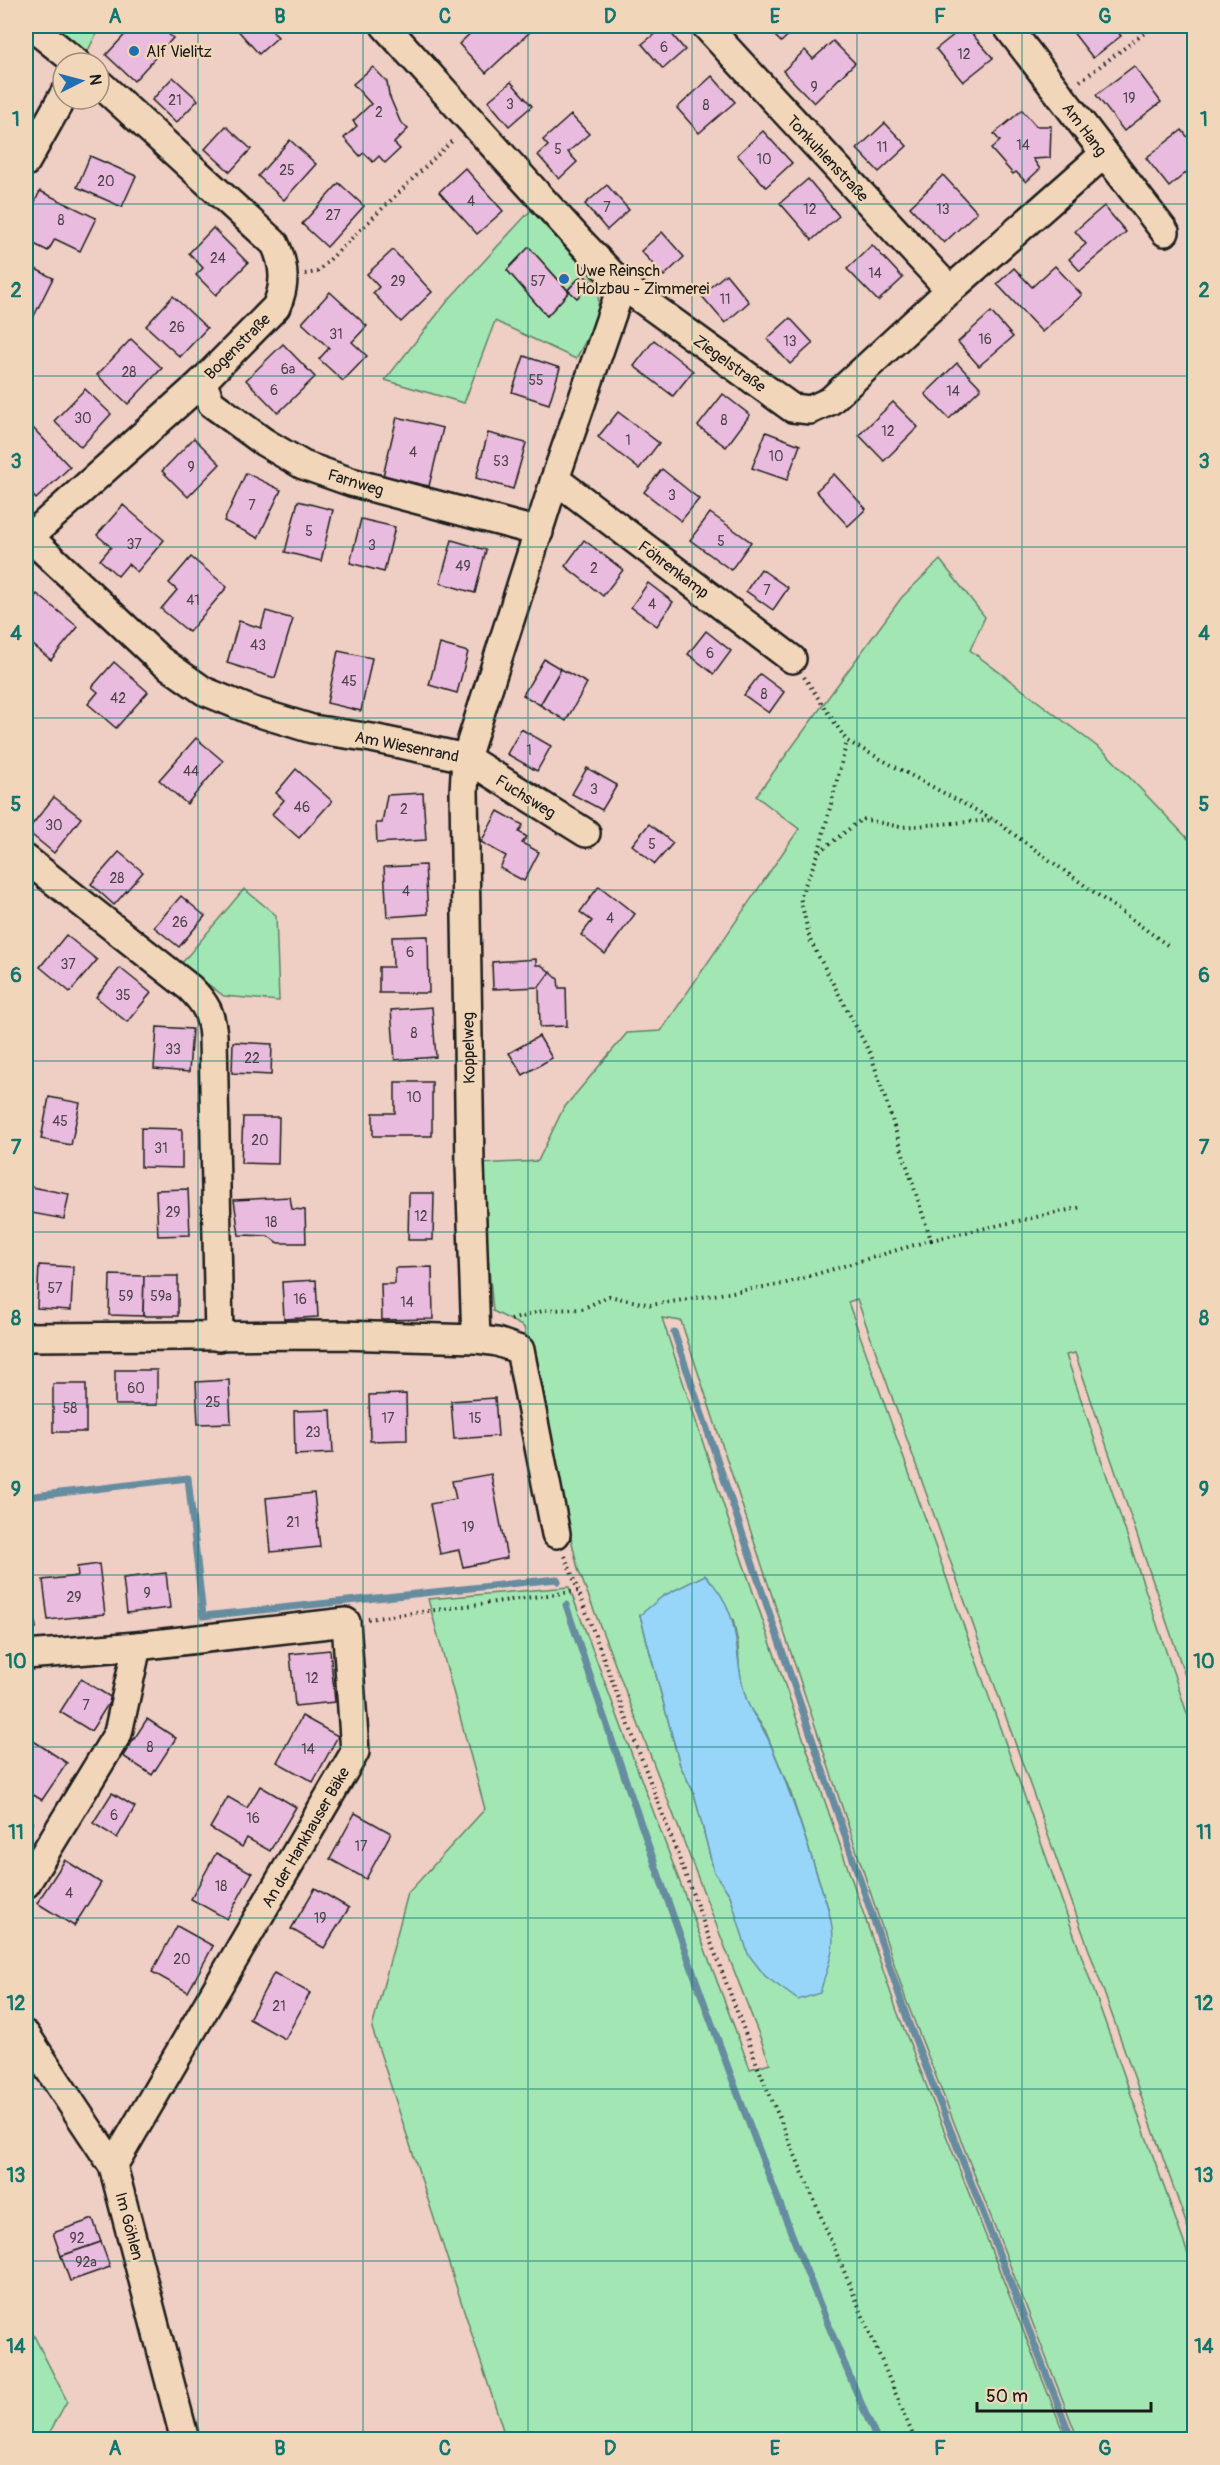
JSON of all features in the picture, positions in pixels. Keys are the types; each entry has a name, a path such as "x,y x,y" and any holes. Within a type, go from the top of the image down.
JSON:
{"street":[{"path":"31,26 62,51"},
{"name":"Ziegelstraße","path":"386,26 622,285 792,408 810,410 830,401 950,290 1104,154"},
{"name":"Tonkuhlenstraße","path":"706,26 950,290"},
{"name":"Am Hang","path":"1007,26 1164,232"},
{"name":"Bogenstraße","path":"26,537 202,382 276,307 282,293 283,262 275,244 111,94"},
{"path":"26,162 55,111"},
{"name":"Am Wiesenrand","path":"26,537 160,660 204,691 254,711 312,729 466,758 555,479 622,285"},
{"name":"Farnweg","path":"202,382 211,403 264,442 303,465 351,482 539,532"},
{"name":"Föhrenkamp","path":"555,479 792,659"},
{"name":"Fuchsweg","path":"466,758 586,833"},
{"name":"Koppelweg","path":"466,758 464,791 469,1141 487,1340"},
{"path":"26,859 190,988 204,1002 212,1021 219,1337"},
{"path":"26,1337 340,1335 487,1340 520,1350 556,1534"},
{"path":"26,1655 137,1646 346,1622"},
{"name":"An der Hankhauser Bäke","path":"113,2166 355,1752 346,1622"},
{"path":"26,1884 118,1733 137,1646"},
{"name":"Im Göhlen","path":"26,2035 113,2166 186,2439"}],"path":[{"path":"1060,96 1154,26"},
{"path":"283,277 317,272 472,122"},
{"path":"792,659 847,741 994,820 1170,947"},
{"path":"847,741 819,852 800,897 810,940 871,1055 931,1240"},
{"path":"819,852 862,819 901,827 994,820"},
{"path":"487,1340 502,1322 546,1310 582,1309 609,1296 651,1305 783,1284 931,1240 1082,1207"},
{"path":"556,1534 758,2067 915,2439"},
{"path":"346,1622 578,1591"}],"green space":[{"path":"31,26 100,26 88,51 65,51"},
{"path":"531,210 592,277 597,287 598,308 576,359 495,321 464,403 385,380 451,297","holes":["529,247 569,291 547,316 507,270","583,274 592,283 577,298 568,289"]},
{"path":"940,560 985,617 970,650 1107,754 1194,845 1194,1702 1075,1353 1066,1355 1194,1734 1194,2245 857,1299 848,1302 1194,2271 1194,2439 1078,2439 906,2000 681,1321 662,1318 731,1528 897,2011 1066,2439 506,2439 372,2028 408,1893 485,1809 428,1599 569,1587 750,2069 770,2063 578,1569 524,1327 493,1311 479,1164 538,1161 563,1109 627,1033 661,1031 799,829 756,796 902,597","holes":["640,1615 733,1619 738,1644 740,1681 749,1707 765,1730 790,1791 829,1911 735,1909 730,1895 714,1872 694,1793 680,1765"]},
{"path":"244,889 276,915 279,1001 224,996 181,964"},
{"path":"26,2320 67,2401 46,2439 26,2439"}],"water":[{"path":"705,1575 727,1606 732,1621 747,1701 767,1736 782,1771 831,1921 833,1947 820,1993 798,2000 765,1976 748,1954 730,1895 714,1872 694,1793 680,1765 640,1615 663,1596"}],"building":[{"path":"133,26 159,26 173,38 134,81 111,60 110,51"},
{"path":"234,26 267,26 278,37 259,54"},
{"path":"478,26 525,26 531,31 486,73 459,44"},
{"path":"665,26 685,50 663,69 642,44"},
{"path":"765,26 798,26 781,42"},
{"path":"965,26 993,58 963,82 936,49"},
{"path":"1068,26 1113,26 1121,36 1093,58"},
{"path":"833,41 855,63 814,103 783,71 805,50 813,59"},
{"path":"1134,66 1161,102 1124,131 1096,95"},
{"path":"373,67 387,82 389,95 400,121 408,129 394,143 400,149 385,163 379,156 373,162 364,153 360,156 344,138 357,126 353,121 371,104 353,84"},
{"path":"712,76 735,102 699,133 677,108"},
{"path":"173,77 198,100 176,123 152,100"},
{"path":"511,82 532,106 509,126 488,101"},
{"path":"1022,110 1036,126 1051,126 1050,158 1033,159 1040,169 1026,182 1016,172 1013,174 991,149 1000,141 994,134"},
{"path":"571,115 589,134 568,152 577,162 559,179 538,155 548,146 543,140"},
{"path":"885,123 907,146 879,172 857,149"},
{"path":"226,126 251,149 230,172 205,149"},
{"path":"1182,130 1194,145 1194,166 1169,187 1146,158"},
{"path":"763,131 792,163 766,187 737,155"},
{"path":"290,140 316,164 284,200 258,176"},
{"path":"90,156 136,176 122,207 77,187"},
{"path":"465,168 503,211 477,234 439,192"},
{"path":"943,175 977,212 944,243 910,207"},
{"path":"808,179 839,216 812,240 780,203"},
{"path":"339,183 364,206 327,247 302,224"},
{"path":"607,185 629,210 607,230 585,204"},
{"path":"40,191 96,218 80,251 55,239 48,251 26,240 26,221"},
{"path":"1104,206 1126,232 1080,271 1069,259 1086,244 1075,231"},
{"path":"213,228 248,263 216,295 196,275 203,268 189,253"},
{"path":"662,232 684,257 664,276 641,251"},
{"path":"872,245 903,278 878,301 847,269"},
{"path":"529,247 569,292 547,316 507,270"},
{"path":"393,250 432,292 401,322 373,293 379,287 367,274"},
{"path":"26,264 53,278 29,326 26,324"},
{"path":"1055,266 1082,295 1042,332 997,284 1014,268 1032,287"},
{"path":"583,274 592,283 577,298 568,290"},
{"path":"726,274 749,302 725,323 701,295"},
{"path":"330,292 367,326 352,342 367,356 343,381 319,359 329,348 302,323"},
{"path":"173,296 207,328 180,357 146,326"},
{"path":"991,312 1013,337 979,366 958,342"},
{"path":"790,318 813,343 790,364 767,339"},
{"path":"131,339 162,368 128,404 97,375"},
{"path":"654,340 693,371 673,396 634,366"},
{"path":"283,344 315,377 278,413 246,380"},
{"path":"524,356 560,368 549,404 512,392"},
{"path":"957,363 981,388 949,419 925,394"},
{"path":"85,389 111,414 81,447 54,421"},
{"path":"723,394 750,415 726,447 698,426"},
{"path":"893,402 918,427 884,461 859,435"},
{"path":"618,412 659,443 639,469 598,437"},
{"path":"397,417 443,428 429,486 383,476"},
{"path":"32,427 70,467 36,499 26,488 26,433"},
{"path":"766,432 800,445 787,480 752,468"},
{"path":"488,433 526,443 513,489 476,478"},
{"path":"194,438 220,464 188,497 162,471"},
{"path":"662,469 699,499 681,521 644,492"},
{"path":"246,473 281,490 258,538 224,521"},
{"path":"834,474 866,509 848,526 816,491"},
{"path":"298,501 333,510 321,561 285,552"},
{"path":"123,505 164,540 137,572 128,564 118,576 100,560 111,547 97,535"},
{"path":"710,513 751,542 731,570 690,540"},
{"path":"361,519 395,527 384,572 350,563"},
{"path":"452,540 486,550 475,593 440,583"},
{"path":"584,540 623,570 603,596 565,566"},
{"path":"191,557 227,587 189,632 161,609 177,590 169,583"},
{"path":"761,569 788,588 773,610 746,591"},
{"path":"648,583 673,602 657,626 631,607"},
{"path":"37,594 78,627 51,660 26,639 26,608"},
{"path":"266,611 293,619 275,678 227,663 239,621 261,628"},
{"path":"706,631 731,651 714,674 688,654"},
{"path":"440,644 468,652 457,693 429,685"},
{"path":"338,651 372,658 361,711 327,703"},
{"path":"544,659 561,669 540,705 523,695"},
{"path":"114,662 148,692 116,728 88,704 98,692 92,687"},
{"path":"561,669 587,683 566,721 540,705"},
{"path":"760,674 784,692 769,713 744,695"},
{"path":"521,729 551,746 537,771 507,754"},
{"path":"196,738 223,761 187,804 159,780"},
{"path":"587,768 617,785 602,810 572,794"},
{"path":"296,769 332,801 299,838 272,814 284,800 276,793"},
{"path":"423,793 426,840 377,843 376,823 382,823 387,795"},
{"path":"54,797 81,818 54,853 27,831"},
{"path":"498,811 523,825 519,832 527,837 522,843 539,852 524,881 500,868 506,856 481,842"},
{"path":"649,824 673,843 655,864 632,845"},
{"path":"119,852 143,872 114,905 91,884"},
{"path":"425,865 428,914 387,917 384,867"},
{"path":"599,886 635,914 605,954 581,935 592,921 580,912"},
{"path":"181,896 205,916 179,947 154,927"},
{"path":"66,935 97,960 70,992 40,967"},
{"path":"428,936 429,993 379,993 379,967 393,967 392,937"},
{"path":"536,959 536,965 541,965 550,972 539,987 493,989 492,962"},
{"path":"120,968 151,993 127,1022 96,997"},
{"path":"550,972 558,979 559,988 566,988 567,1026 540,1027 539,987"},
{"path":"432,1007 436,1057 395,1060 391,1010"},
{"path":"157,1027 192,1029 189,1072 154,1069"},
{"path":"539,1036 552,1058 523,1075 509,1053"},
{"path":"233,1042 272,1044 271,1075 232,1073"},
{"path":"395,1082 432,1082 432,1136 373,1136 373,1113 395,1113"},
{"path":"49,1097 80,1103 71,1145 41,1139"},
{"path":"243,1117 279,1117 278,1164 241,1163"},
{"path":"141,1128 182,1129 182,1168 141,1167"},
{"path":"26,1186 69,1194 64,1219 26,1212"},
{"path":"188,1189 190,1235 158,1236 156,1190"},
{"path":"409,1193 434,1193 433,1240 408,1240"},
{"path":"290,1197 292,1209 305,1210 306,1243 278,1243 268,1236 239,1235 234,1200"},
{"path":"39,1265 73,1267 71,1310 37,1308"},
{"path":"432,1267 433,1319 382,1320 381,1284 395,1284 395,1268"},
{"path":"110,1275 144,1276 143,1316 109,1315"},
{"path":"144,1276 178,1276 178,1316 143,1316"},
{"path":"316,1280 318,1317 284,1319 282,1282"},
{"path":"115,1370 157,1370 157,1405 115,1405"},
{"path":"229,1380 231,1423 198,1424 196,1382"},
{"path":"53,1384 86,1384 86,1432 53,1432"},
{"path":"406,1394 407,1440 370,1441 369,1395"},
{"path":"495,1398 498,1436 454,1439 451,1401"},
{"path":"331,1410 333,1453 295,1455 294,1411"},
{"path":"491,1474 507,1558 463,1567 459,1550 440,1554 430,1504 456,1499 452,1481"},
{"path":"314,1493 320,1547 271,1552 266,1498"},
{"path":"99,1564 105,1614 48,1620 43,1580 78,1576 77,1567"},
{"path":"166,1573 170,1608 127,1613 123,1578"},
{"path":"30,1583 36,1628 26,1629 26,1584"},
{"path":"330,1650 335,1702 295,1706 290,1654"},
{"path":"81,1679 112,1698 91,1731 60,1712"},
{"path":"302,1716 338,1736 313,1782 277,1762"},
{"path":"147,1719 176,1738 152,1775 123,1756"},
{"path":"26,1736 67,1763 42,1800 26,1791"},
{"path":"260,1786 296,1807 270,1851 247,1838 242,1847 210,1828 228,1797 247,1808"},
{"path":"112,1793 135,1807 117,1838 93,1823"},
{"path":"355,1813 391,1833 366,1879 330,1859"},
{"path":"26,1817 33,1822 26,1834"},
{"path":"216,1853 252,1873 227,1919 191,1899"},
{"path":"65,1860 101,1883 74,1926 37,1903"},
{"path":"315,1888 349,1908 324,1948 291,1929"},
{"path":"177,1926 213,1946 188,1992 152,1972"},
{"path":"274,1973 310,1993 285,2039 249,2019"},
{"path":"93,2219 101,2242 61,2256 53,2233"},
{"path":"101,2242 110,2267 70,2281 61,2256"}],"waterway":[{"path":"674,1332 909,2024 1072,2440"},
{"path":"26,1497 188,1478 203,1616 557,1579 558,1581"},
{"path":"566,1605 712,2026 833,2337 877,2440"}],"place":[{"name":"Alf Vielitz","path":"134,51"},
{"name":"Uwe Reinsch Holzbau - Zimmerei","path":"564,279"}]}
